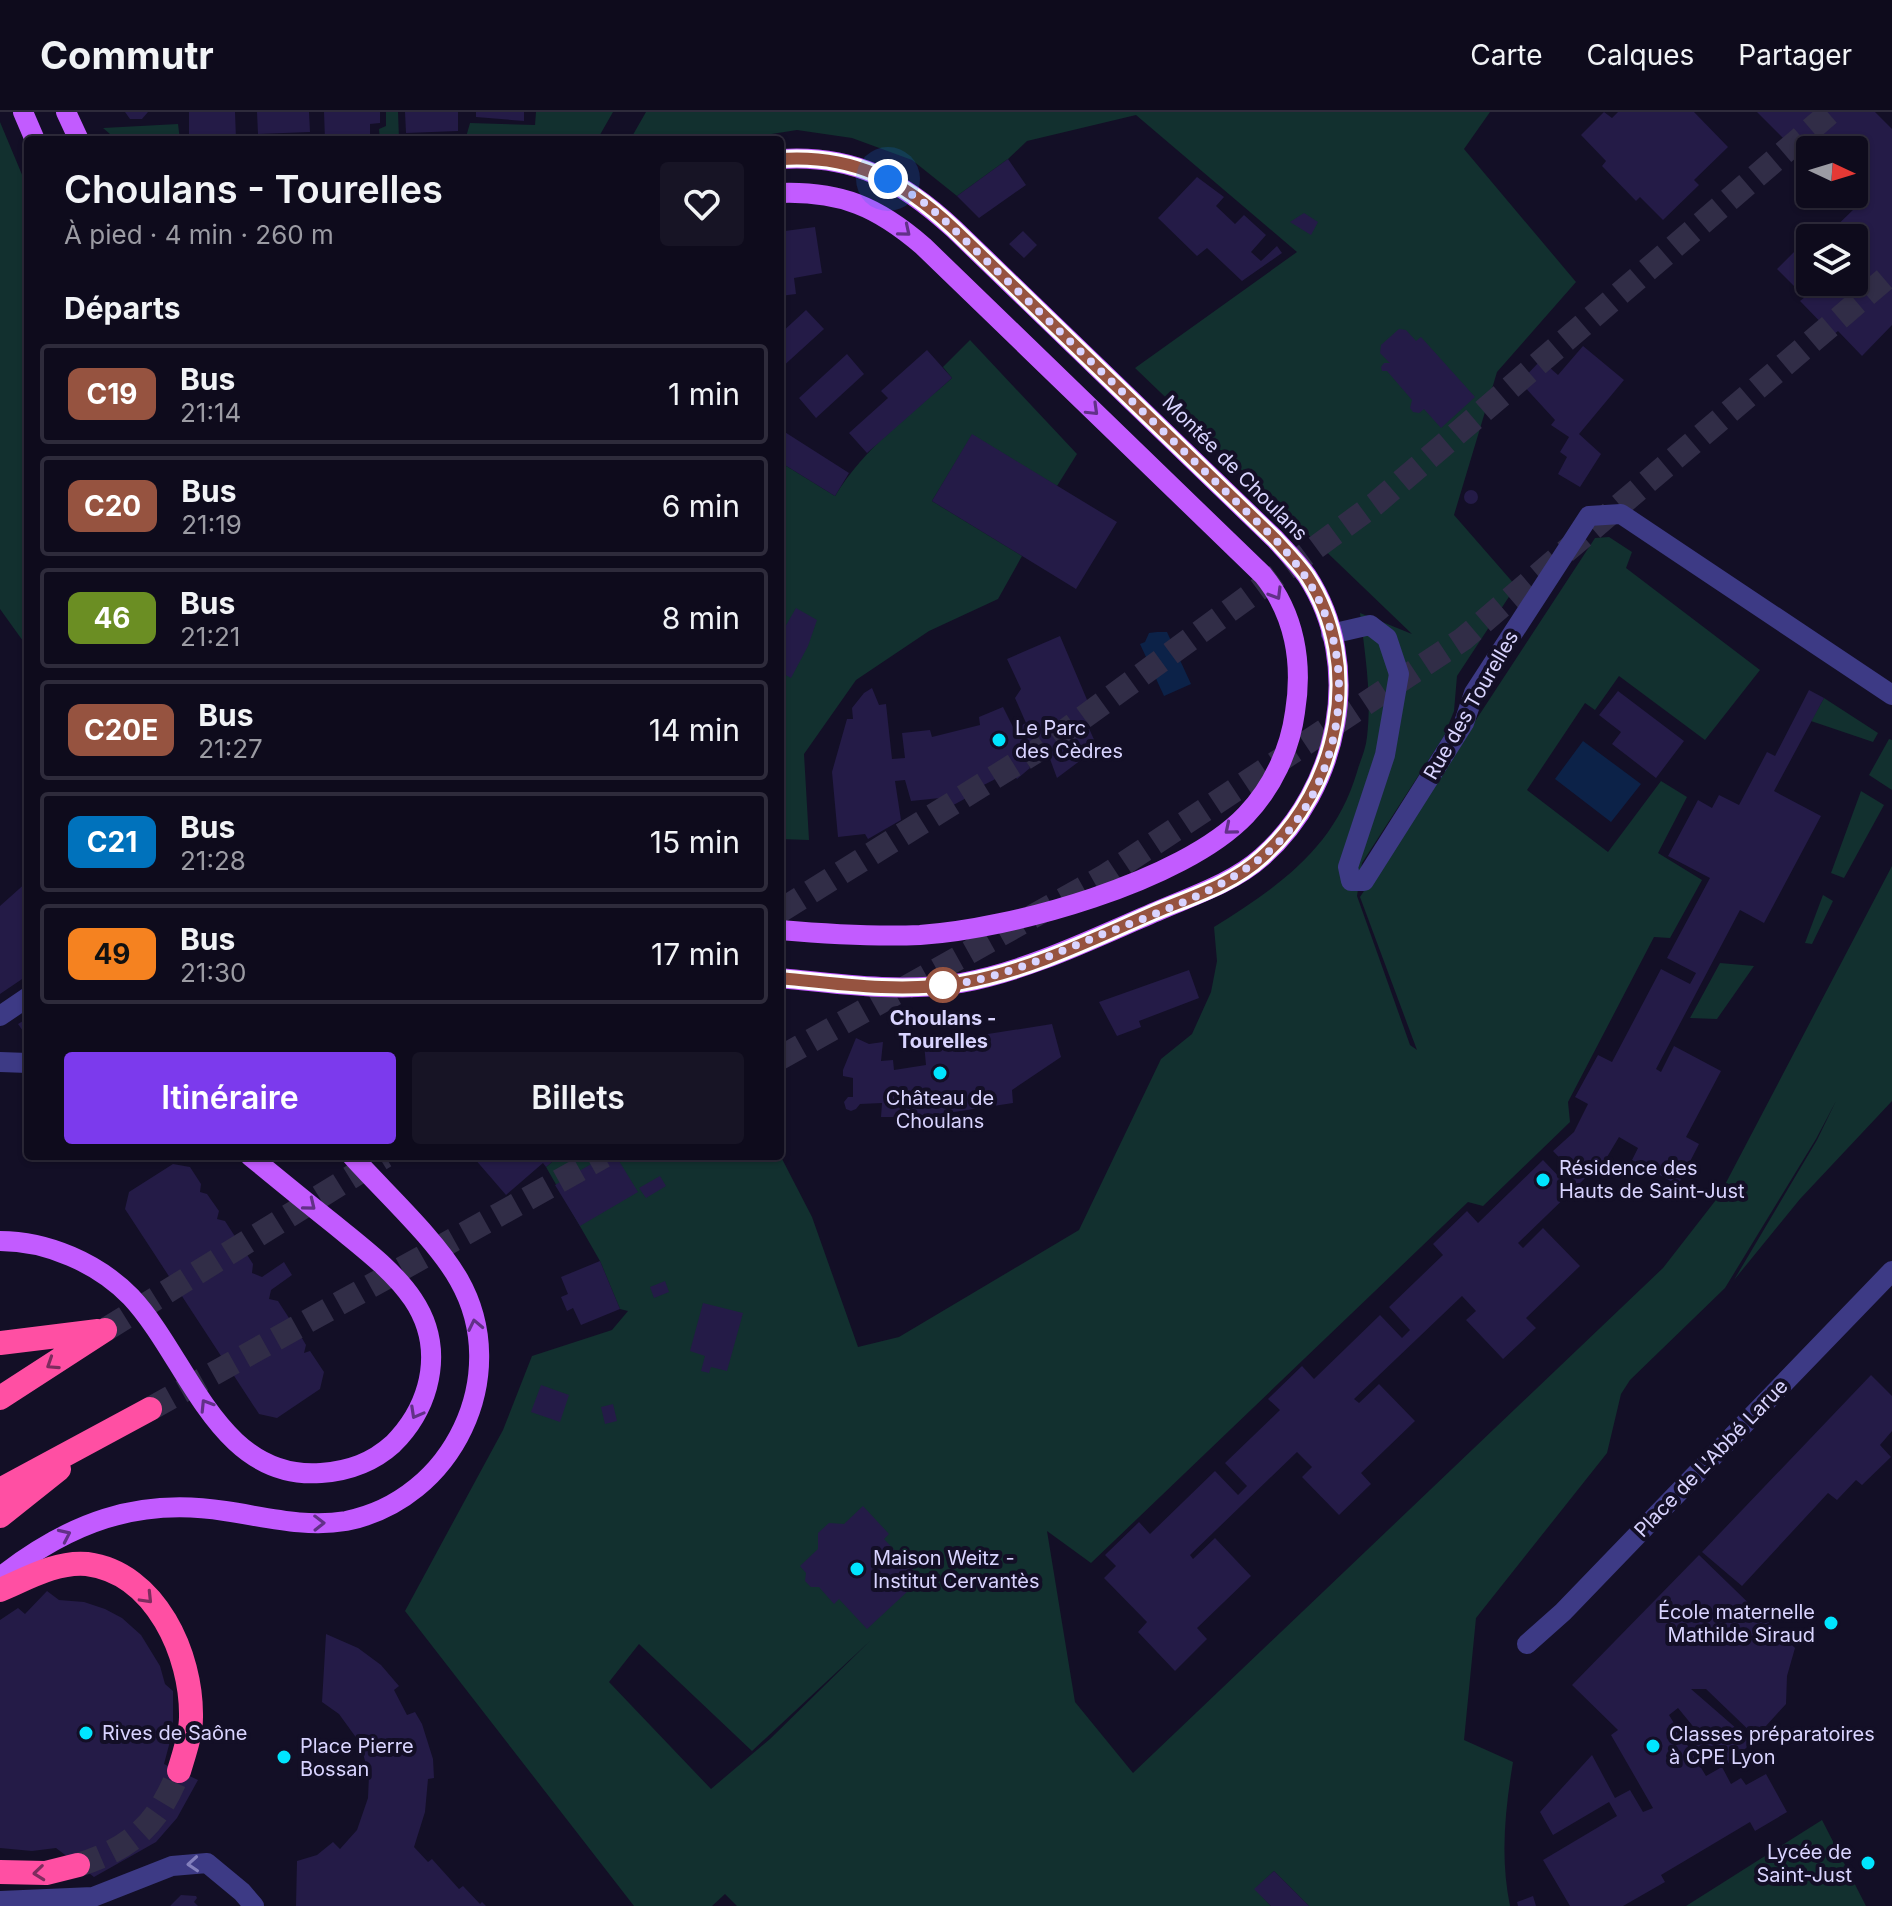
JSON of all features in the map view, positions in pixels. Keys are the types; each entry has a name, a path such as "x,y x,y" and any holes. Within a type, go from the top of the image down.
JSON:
{"highway":[{"path":"0,1343 105,1330 0,1398"},
{"path":"0,1490 150,1409"},
{"path":"0,1516 111,1428"},
{"path":"0,1590 67,1564 87,1564 108,1569 147,1596 163,1616 176,1641 189,1686 191,1719 179,1771"},
{"path":"0,1872 17,1875 46,1873 78,1865"}],"main road":[{"path":"23,112 33,136"},
{"path":"66,112 77,136"},
{"name":"Montée de Choulans","path":"784,159 826,160 859,167 888,179 922,201 1275,539 1307,576 1327,617 1337,668 1338,692 1333,741 1322,775 1306,807 1290,830 1260,859 1238,874 1201,893 1037,961 963,982 886,986 784,978"},
{"path":"784,193 823,194 862,205 901,227 941,263 1263,575 1274,588 1288,616 1299,684 1291,734 1266,790 1245,816 1216,841 1174,864 1116,889 1055,909 960,930 894,936 784,930"},
{"path":"0,1241 58,1251 82,1261 130,1296 168,1345 215,1420 246,1452 260,1461 295,1472 312,1474 349,1469 377,1457 390,1446 401,1436 420,1406 430,1376 426,1326 413,1298 391,1271 255,1160"},
{"path":"0,1577 33,1551 63,1534 148,1508 197,1507 299,1523 329,1523 365,1516 404,1497 443,1462 465,1426 478,1386 479,1343 471,1308 459,1279 441,1254 356,1160"}],"street":[{"name":"Rue des Tourelles","path":"1331,634 1370,625 1387,638 1399,674 1385,755 1348,867 1351,881 1364,881 1464,723 1474,693 1589,516 1621,514 1892,695"},
{"path":"0,1016 24,1000"},
{"path":"0,1062 24,1063"},
{"name":"Place de L'Abbé Larue","path":"1527,1644 1563,1612 1892,1271"},
{"path":"0,1901 93,1897 172,1866 207,1863 254,1906"}],"green space":[{"path":"386,112 398,112 399,136 380,136 379,129 386,126"},
{"path":"536,112 613,112 599,136 466,136 470,123 535,125"},
{"path":"646,112 1490,112 1464,149 1576,282 1497,372 1454,515 1516,586 1457,676 1454,711 1444,736 1362,863 1357,896 1410,1045 1417,1050 1360,897 1595,538 1609,537 1632,552 1626,568 1760,670 1705,740 1619,676 1595,710 1585,703 1527,790 1608,852 1661,781 1687,797 1658,853 1702,880 1670,938 1654,937 1568,1102 1570,1122 1483,1206 1468,1202 1091,1563 1047,1531 1075,1702 1133,1773 1663,1268 1719,1196 1892,866 1892,1101 1800,1199 1734,1280 1817,1140 1836,1101 1725,1288 1630,1380 1621,1394 1607,1453 1476,1618 1464,1740 1513,1762 1505,1834 1505,1870 1510,1906 1309,1906 1274,1871 1255,1889 1271,1906 737,1906 725,1894 712,1906 634,1906 405,1611 503,1430 532,1356 612,1330 628,1311 620,1309 600,1261 546,1167 554,1160 783,1160 812,1217 858,1347 899,1337 1079,1230 1161,1059 1192,1034 1211,992 1217,961 1214,927 1261,896 1301,863 1319,844 1347,799 1365,746 1368,721 1367,675 1360,613 1412,634 1135,368 1297,252 1136,115 1027,141 1008,159 957,196 912,160 852,138 797,130 759,136 632,136","holes":["870,1641 770,1739 711,1789 609,1682 639,1644 752,1751"]},
{"path":"0,122 24,179 24,642 0,609"},
{"path":"178,124 180,136 112,136 103,128"},
{"path":"970,340 1077,454 1057,486 972,435 932,501 1022,556 998,599 929,631 856,680 804,754 809,840 784,839 784,464 835,496 874,447 952,378 943,367"},
{"path":"1824,698 1878,733 1873,742 1811,721"},
{"path":"1889,739 1892,740 1892,790 1869,775"},
{"path":"1861,791 1884,805 1844,878 1831,873"},
{"path":"1823,895 1833,901 1812,944 1805,943"},
{"path":"1720,963 1754,966 1717,1019 1690,1018"},
{"path":"1822,1820 1866,1906 1686,1906"}],"water":[{"path":"1167,632 1191,684 1164,696 1140,644 1145,642 1149,633"},
{"path":"1583,741 1641,784 1611,822 1555,779"}],"building":[{"path":"125,112 148,112 142,119 130,119"},
{"path":"189,112 235,112 236,136 189,136"},
{"path":"257,112 309,112 310,132 258,134"},
{"path":"324,112 380,112 380,123 370,124 370,136 325,136"},
{"path":"405,112 458,112 458,131 406,133"},
{"path":"476,112 524,112 524,121 476,117"},
{"path":"1604,112 1612,118 1618,112 1694,112 1728,147 1694,180 1699,185 1663,220 1640,197 1636,201 1602,166 1606,161 1581,135"},
{"path":"1757,112 1875,112 1892,129 1892,325 1862,356 1838,331 1833,335 1800,301 1804,296 1868,296 1868,224 1838,224 1853,208 1868,208 1868,136 1796,136 1796,151"},
{"path":"1008,159 1026,185 979,218 957,196"},
{"path":"1197,177 1224,197 1216,206 1235,224 1244,215 1266,235 1251,252 1261,261 1277,246 1282,253 1242,281 1207,248 1197,256 1158,218"},
{"path":"1304,213 1318,222 1311,235 1290,222"},
{"path":"784,225 785,231 815,227 822,273 794,278 796,294 784,296"},
{"path":"1023,231 1037,245 1024,258 1009,244"},
{"path":"1796,250 1796,288 1777,269"},
{"path":"806,310 824,329 784,365 784,330"},
{"path":"1399,329 1406,330 1416,341 1421,337 1475,397 1441,428 1424,409 1419,413 1413,412 1410,408 1412,400 1387,371 1382,371 1384,363 1390,363 1380,353 1381,345"},
{"path":"1583,346 1624,380 1579,434 1601,454 1580,487 1558,474 1567,457 1560,452 1569,437 1551,425 1555,420 1520,382 1541,360 1558,375"},
{"path":"927,350 952,378 867,453 849,433 888,398 881,391"},
{"path":"847,354 864,374 816,418 799,398"},
{"path":"784,432 849,473 835,496 784,464"},
{"path":"972,434 1117,522 1076,589 932,501"},
{"path":"1471,490 1478,497 1471,504 1464,497"},
{"path":"796,608 817,620 808,646 791,678 784,674 784,629"},
{"name":"Le Parc des Cèdres","path":"1060,636 1096,721 1087,724 1096,744 1085,757 1057,778 1050,759 1042,762 1033,743 1021,748 1030,768 1017,779 1011,771 946,809 940,798 911,801 905,780 895,781 901,820 868,839 865,834 838,837 832,772 847,719 853,719 852,708 864,693 872,688 879,705 886,704 892,759 905,758 902,733 930,730 932,737 980,725 979,717 1003,707 1014,729 1026,723 1015,698 1021,689 1007,659"},
{"name":"Résidence des Hauts de Saint-Just","path":"1809,690 1824,698 1774,791 1821,816 1764,923 1740,910 1656,1069 1661,1072 1674,1046 1721,1071 1686,1137 1699,1144 1678,1185 1632,1160 1638,1148 1619,1137 1607,1157 1518,1243 1523,1248 1543,1228 1580,1266 1526,1318 1536,1328 1503,1359 1466,1320 1476,1311 1462,1296 1354,1399 1359,1403 1379,1384 1415,1421 1361,1473 1371,1484 1339,1515 1302,1477 1312,1467 1297,1452 1190,1555 1193,1559 1215,1538 1251,1576 1197,1628 1207,1639 1175,1671 1138,1632 1147,1622 1104,1578 1116,1566 1105,1555 1139,1522 1150,1534 1215,1471 1238,1495 1247,1486 1225,1463 1280,1410 1268,1399 1302,1366 1314,1379 1380,1315 1402,1338 1410,1330 1389,1307 1443,1255 1433,1244 1467,1211 1478,1223 1543,1160 1566,1184 1576,1175 1553,1151 1574,1132 1588,1104 1575,1097 1598,1055 1612,1062 1661,969 1690,984 1696,973 1667,958 1710,878 1668,856 1698,800 1712,808 1719,795 1739,805 1767,752 1775,756"},
{"path":"1618,691 1684,741 1656,778 1612,744 1621,732 1599,715"},
{"path":"24,885 24,978 0,994 0,906"},
{"path":"1189,970 1199,998 1139,1021 1141,1027 1117,1036 1099,1002"},
{"name":"Château de Choulans","path":"1052,1024 1061,1057 1012,1090 1013,1103 895,1121 895,1117 881,1117 882,1103 860,1104 851,1111 846,1109 844,1102 848,1097 853,1097 853,1078 843,1076 843,1070 856,1038 869,1044 883,1042 881,1061 893,1060 894,1070 926,1065 924,1044"},
{"path":"476,1160 554,1160 546,1167 543,1163 506,1195"},
{"path":"598,1160 618,1160 638,1192 580,1226 555,1185"},
{"path":"173,1164 190,1167 201,1184 200,1192 207,1194 219,1211 217,1219 225,1221 236,1238 235,1246 242,1247 253,1264 252,1273 262,1277 284,1262 292,1275 271,1290 269,1299 278,1301 289,1318 287,1327 296,1328 306,1345 304,1353 310,1351 324,1372 320,1389 277,1418 259,1414 125,1209 129,1192"},
{"path":"660,1176 666,1186 646,1198 639,1188"},
{"path":"600,1261 620,1309 581,1325 573,1308 567,1311 561,1297 568,1294 561,1277"},
{"path":"665,1281 669,1292 654,1298 650,1287"},
{"path":"703,1303 743,1313 727,1371 711,1367 709,1373 701,1371 705,1356 690,1351"},
{"path":"1871,1375 1892,1396 1892,1431 1880,1445 1891,1457 1862,1485 1856,1480 1837,1500 1828,1493 1742,1586 1702,1552"},
{"path":"541,1385 569,1395 560,1422 531,1412"},
{"path":"613,1404 617,1421 605,1424 601,1407"},
{"name":"Maison Weitz - Institut Cervantès","path":"863,1506 889,1534 884,1539 915,1572 902,1585 908,1591 867,1629 839,1599 834,1604 819,1587 811,1587 805,1581 806,1573 800,1566 818,1549 818,1533 829,1523 844,1524"},
{"name":"Classes préparatoires à CPE Lyon","path":"1699,1555 1795,1648 1787,1676 1786,1704 1756,1737 1706,1689 1691,1689 1752,1742 1730,1764 1715,1750 1707,1757 1694,1743 1701,1736 1678,1708 1669,1715 1706,1776 1722,1767 1731,1784 1741,1778 1746,1785 1766,1774 1787,1812 1755,1831 1750,1822 1661,1875 1665,1882 1623,1906 1570,1906 1543,1860 1617,1816 1609,1802 1553,1835 1540,1812 1592,1755 1615,1798 1630,1790 1643,1812 1653,1808 1611,1735 1618,1730 1572,1685"},
{"name":"Rives de Saône","path":"47,1591 59,1600 84,1602 105,1609 122,1618 141,1635 160,1666 165,1684 173,1691 173,1730 164,1764 198,1780 177,1818 156,1842 94,1877 56,1848 32,1851 0,1848 0,1620 18,1608 25,1614"},
{"path":"326,1634 358,1648 381,1665 399,1686 394,1690 407,1715 415,1712 433,1759 434,1778 428,1779 425,1812 414,1847 428,1862 432,1859 459,1889 463,1886 480,1904 482,1902 486,1906 296,1906 297,1861 317,1855 333,1842 340,1849 357,1830 368,1798 369,1775 360,1743 339,1714 322,1702"},
{"path":"1274,1871 1309,1906 1271,1906 1254,1889"},
{"path":"181,1895 196,1896 194,1902 198,1906 170,1906"},
{"path":"1533,1896 1536,1906 1518,1906 1517,1902"}],"tunnel":[{"path":"784,909 1043,747 1375,504 1831,112"},
{"path":"784,1056 1105,876 1463,639 1892,273"},
{"path":"105,1330 379,1160"},
{"path":"150,1409 597,1160"},
{"path":"78,1865 114,1851 141,1832 162,1806 179,1771"}],"bus line":[{"name":"C19","path":"784,159 826,160 874,172 904,188 954,229 1295,560 1307,576 1327,617 1335,651 1338,692 1328,759 1301,816 1260,859 1223,882 1037,961 963,982 898,987 784,978"}],"place":[{"name":"Le Parc des Cèdres","path":"999,740"},
{"name":"Choulans - Tourelles","path":"943,985"},
{"name":"Château de Choulans","path":"940,1073"},
{"name":"Résidence des Hauts de Saint-Just","path":"1543,1180"},
{"name":"Maison Weitz - Institut Cervantès","path":"857,1569"},
{"name":"École maternelle Mathilde Siraud","path":"1831,1623"},
{"name":"Rives de Saône","path":"86,1733"},
{"name":"Classes préparatoires à CPE Lyon","path":"1653,1746"},
{"name":"Place Pierre Bossan","path":"284,1757"},
{"name":"Lycée de Saint-Just","path":"1868,1863"}],"route":[{"path":"888,179 941,217 1295,560 1307,576 1327,617 1337,668 1333,741 1322,775 1301,816 1260,859 1201,893 1115,930 994,975 943,985"}]}
